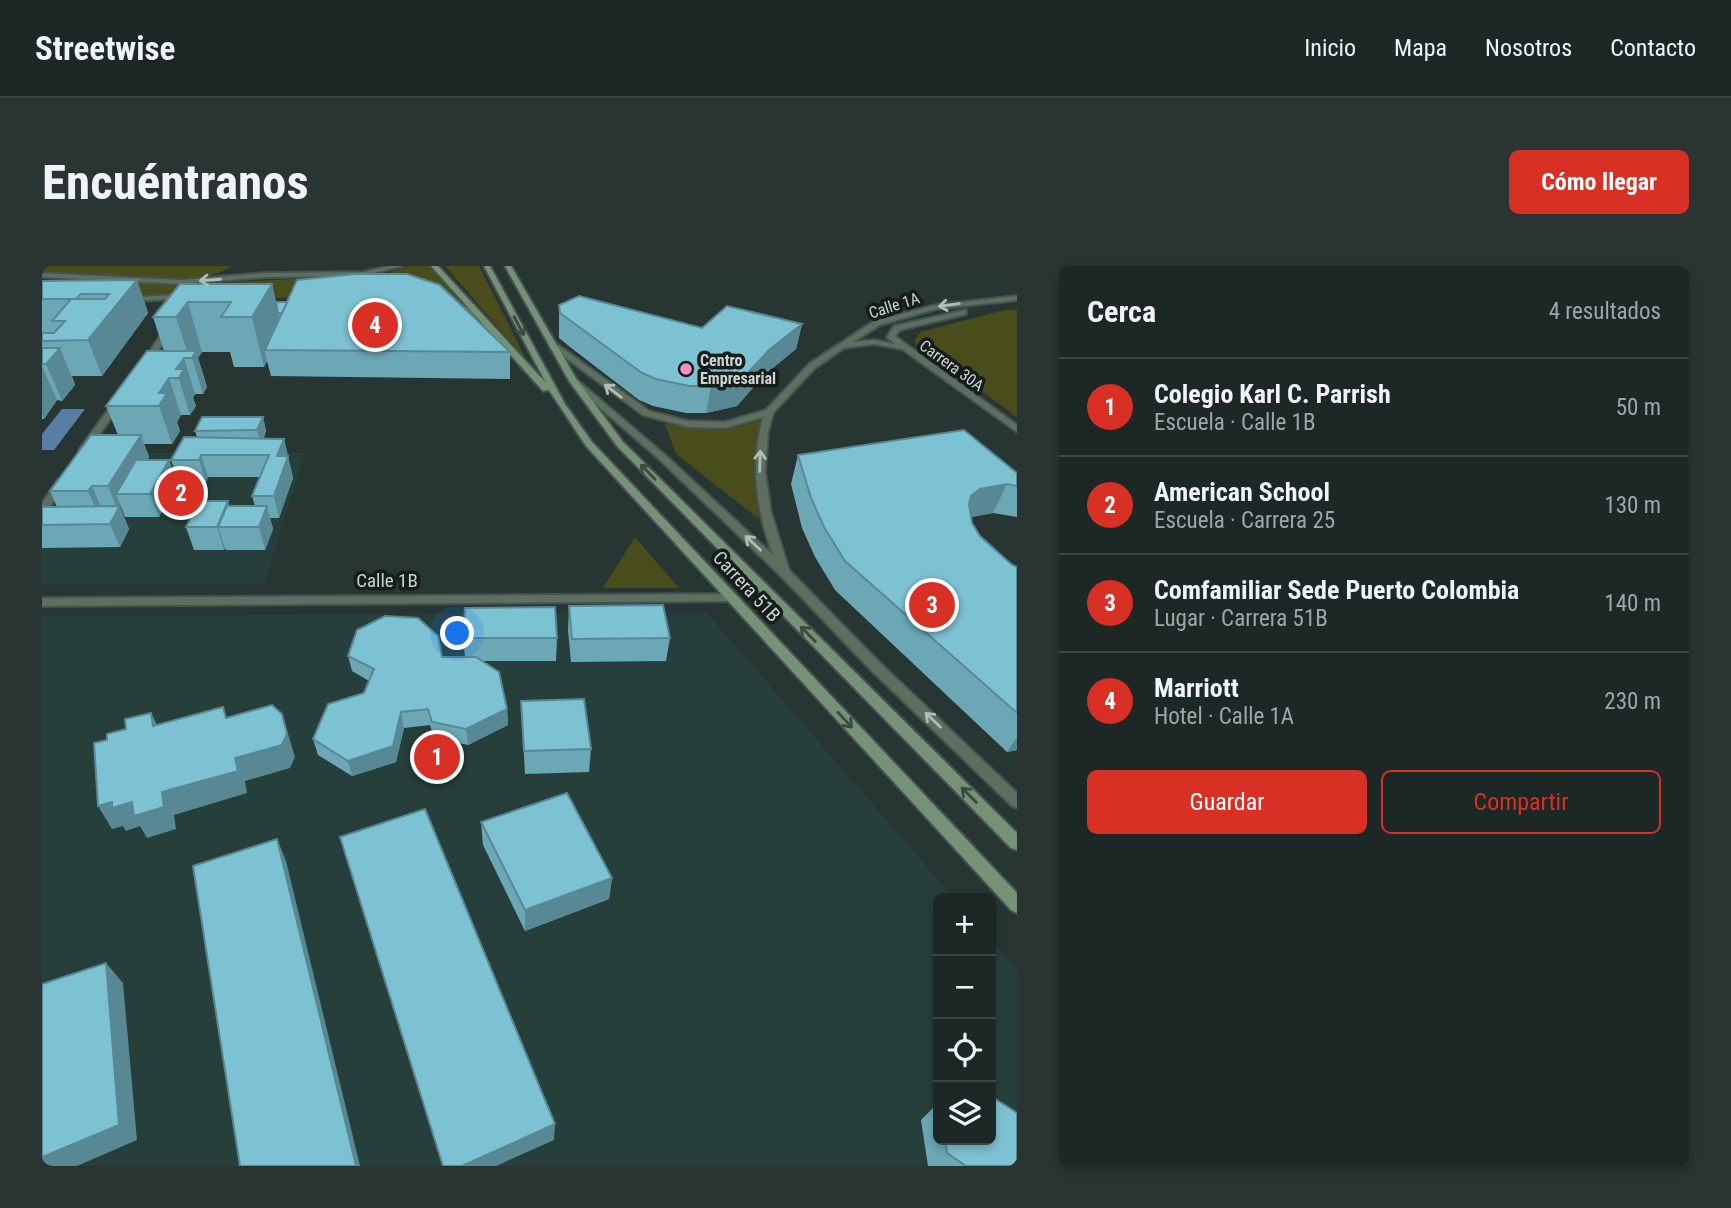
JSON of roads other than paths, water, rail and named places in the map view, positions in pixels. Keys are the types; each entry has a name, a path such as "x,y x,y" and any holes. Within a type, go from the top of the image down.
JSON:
{"main road":[{"path":"434,266 561,404"},
{"name":"Carrera 51B","path":"487,266 561,404 589,444 1017,905"},
{"name":"Carrera 51B","path":"508,266 573,381 620,444 1017,843"}],"street":[{"path":"42,275 181,282 266,275 378,273 399,266"},
{"path":"338,275 358,282"},
{"path":"42,284 71,277"},
{"path":"114,300 192,296 184,308"},
{"path":"438,297 478,315"},
{"name":"Calle 1A","path":"769,412 795,381 831,352 869,327 904,314 957,303 1017,298"},
{"name":"Calle 1A","path":"897,328 948,315 1017,306"},
{"path":"136,376 176,319"},
{"name":"Carrera 30A","path":"897,328 891,337 905,349 1017,429"},
{"name":"Carrera 30A","path":"831,352 844,346 866,342 905,349"},
{"path":"555,347 630,404 658,418 713,426 750,420 769,412"},
{"path":"573,381 662,457 786,574 874,665 1016,801"},
{"path":"80,457 125,393"},
{"path":"769,412 761,447 761,489 767,520 786,574"},
{"path":"42,510 72,467"},
{"name":"Calle 1B","path":"42,602 732,598"}],"water":[{"path":"62,409 85,409 54,450 42,450 42,434"}],"place":[{"name":"Marriott","path":"375,325"},
{"name":"Centro Empresarial","path":"686,369"},
{"name":"American School","path":"181,493"},
{"name":"Comfamiliar Sede Puerto Colombia","path":"932,605"},
{"name":"Colegio Karl C. Parrish","path":"437,757"}]}
